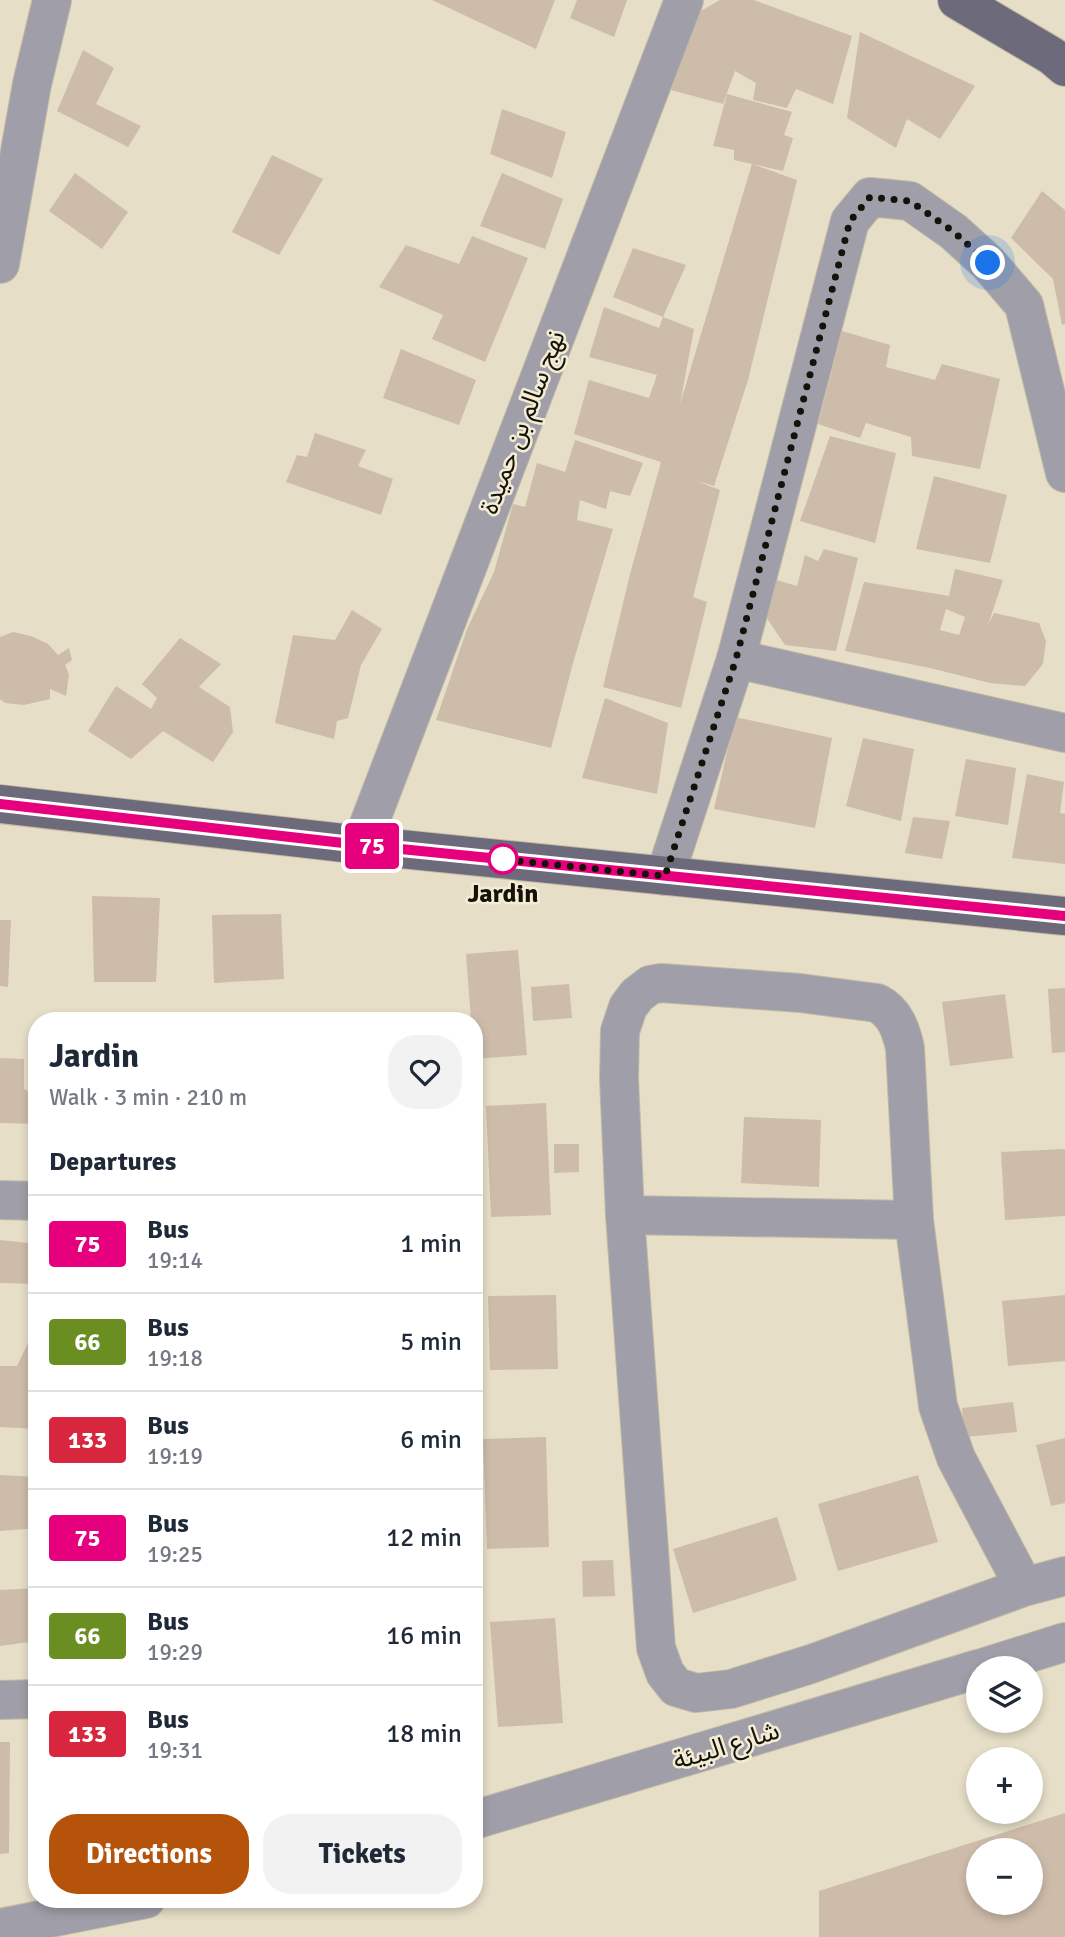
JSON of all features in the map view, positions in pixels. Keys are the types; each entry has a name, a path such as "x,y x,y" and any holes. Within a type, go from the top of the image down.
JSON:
{"main road":[{"path":"957,0 1041,49 1065,67"},
{"path":"0,804 361,845 1065,916"}],"street":[{"path":"0,264 32,84 52,0"},
{"name":"نهج سالم بن حميدة","path":"361,845 684,0"},
{"path":"665,876 736,659 850,221 870,197 910,201 954,232 988,263 1024,305 1065,473"},
{"path":"736,659 1065,733"},
{"path":"1024,1587 957,1458 938,1406 914,1220 905,1048 900,1030 884,1006 877,1003 800,993 661,983 650,985 637,995 628,1007 620,1031 619,1078 625,1215 656,1648 661,1665 672,1684 696,1693 731,1689 1024,1587 1065,1576"},
{"path":"0,1200 28,1201"},
{"path":"625,1215 914,1220"},
{"name":"شارع البيئة","path":"1019,1656 1065,1642"},
{"name":"شارع البيئة","path":"483,1817 966,1672"},
{"path":"0,1700 28,1699"},
{"path":"0,1928 101,1908"}],"building":[{"path":"432,0 555,0 536,49"},
{"path":"577,0 627,0 614,37 570,18"},
{"path":"720,0 754,0 852,36 833,104 796,89 787,108 753,100 756,83 735,71 723,104 671,90 699,12"},
{"path":"860,32 975,86 940,139 907,119 896,148 847,118"},
{"path":"83,50 114,68 96,104 141,126 128,147 57,111"},
{"path":"727,94 792,112 784,135 793,138 783,171 734,160 734,150 713,146"},
{"path":"502,109 566,132 552,178 490,154"},
{"path":"272,155 323,179 279,255 232,232"},
{"path":"752,164 797,180 748,380 714,486 697,481 720,490 693,597 707,602 681,708 603,687 661,462 574,434 589,380 649,398 657,375 589,357 604,307 659,328 663,317 694,329 680,404"},
{"path":"75,173 128,212 102,249 49,211"},
{"path":"502,173 563,199 545,249 480,226"},
{"path":"1042,191 1065,210 1065,324 1062,325 1053,279 1011,238"},
{"path":"472,236 528,258 485,362 432,339 443,315 379,287 406,245 459,264"},
{"path":"633,248 686,265 663,317 613,297"},
{"path":"842,331 890,345 886,367 935,380 942,364 1000,379 980,469 912,456 911,437 866,423 860,438 818,424"},
{"path":"401,349 476,380 459,425 383,398"},
{"path":"315,433 366,450 358,466 393,479 381,515 286,482 297,455 307,457"},
{"path":"830,436 896,453 875,543 800,521"},
{"path":"575,440 643,463 630,496 610,491 606,509 580,500 577,520 613,529 551,748 436,720 467,629 494,572 513,504 525,507 537,463 565,472"},
{"path":"934,476 1007,495 990,563 916,549"},
{"path":"824,549 858,558 836,651 785,645 762,611 773,579 797,586 805,555 818,561"},
{"path":"955,569 1003,580 988,625 994,613 1039,623 1046,641 1043,664 1025,686 990,683 845,651 864,582 949,596","holes":["946,609 965,617 959,635 940,630"]},
{"path":"352,610 382,629 361,665 348,718 337,721 334,739 275,723 293,635 335,640"},
{"path":"13,632 48,644 58,655 69,648 72,660 65,665 69,674 66,696 50,689 50,699 24,705 5,703 0,699 0,637"},
{"path":"180,638 221,664 199,687 230,707 233,732 213,762 163,731 131,759 88,731 116,686 151,709 157,698 142,684"},
{"path":"605,698 668,723 657,794 582,778"},
{"path":"735,717 832,738 815,828 714,809"},
{"path":"863,738 914,749 901,821 846,806"},
{"path":"966,759 1016,768 1008,825 955,816"},
{"path":"1027,774 1064,782 1060,813 1065,814 1065,864 1012,858"},
{"path":"913,817 950,821 942,859 905,853"},
{"path":"92,896 160,898 156,982 94,982"},
{"path":"281,914 284,979 214,983 212,915"},
{"path":"0,920 11,920 8,987 0,986"},
{"path":"518,950 527,1055 483,1058 483,1012 470,1012 466,954"},
{"path":"569,984 572,1018 533,1021 531,987"},
{"path":"1065,988 1065,1052 1052,1053 1048,989"},
{"path":"1005,994 1013,1058 950,1066 942,1002"},
{"path":"0,1058 24,1059 28,1124 0,1123"},
{"path":"546,1103 551,1215 491,1217 486,1106"},
{"path":"744,1117 821,1120 819,1187 741,1183"},
{"path":"554,1144 579,1144 579,1172 554,1173"},
{"path":"1065,1149 1065,1216 1005,1220 1001,1152"},
{"path":"0,1240 28,1243 28,1284 0,1283"},
{"path":"556,1295 558,1369 490,1370 488,1296"},
{"path":"1065,1295 1065,1361 1008,1366 1002,1301"},
{"path":"28,1343 28,1429 0,1427 0,1366 17,1366"},
{"path":"1013,1402 1017,1432 965,1437 962,1408"},
{"path":"546,1437 549,1547 487,1549 483,1439"},
{"path":"1065,1438 1065,1503 1051,1506 1036,1445"},
{"path":"0,1475 28,1477 28,1529 0,1531"},
{"path":"918,1475 938,1542 838,1571 818,1504"},
{"path":"777,1517 797,1580 693,1613 673,1549"},
{"path":"613,1560 615,1596 583,1597 582,1561"},
{"path":"28,1588 28,1642 0,1646 0,1590"},
{"path":"555,1618 563,1723 498,1727 490,1622"},
{"path":"0,1742 10,1742 9,1853 0,1854"},
{"path":"1065,1813 1065,1937 819,1937 819,1891 966,1844 966,1915 1043,1915 1043,1838 986,1838 1030,1824 1043,1824 1043,1820"}],"bus line":[{"name":"75","path":"0,804 361,845 1065,916"}],"place":[{"name":"Jardin","path":"503,859"}],"route":[{"path":"503,859 499,859 665,876 736,659 850,221 870,197 910,201 954,232 988,263"}]}
